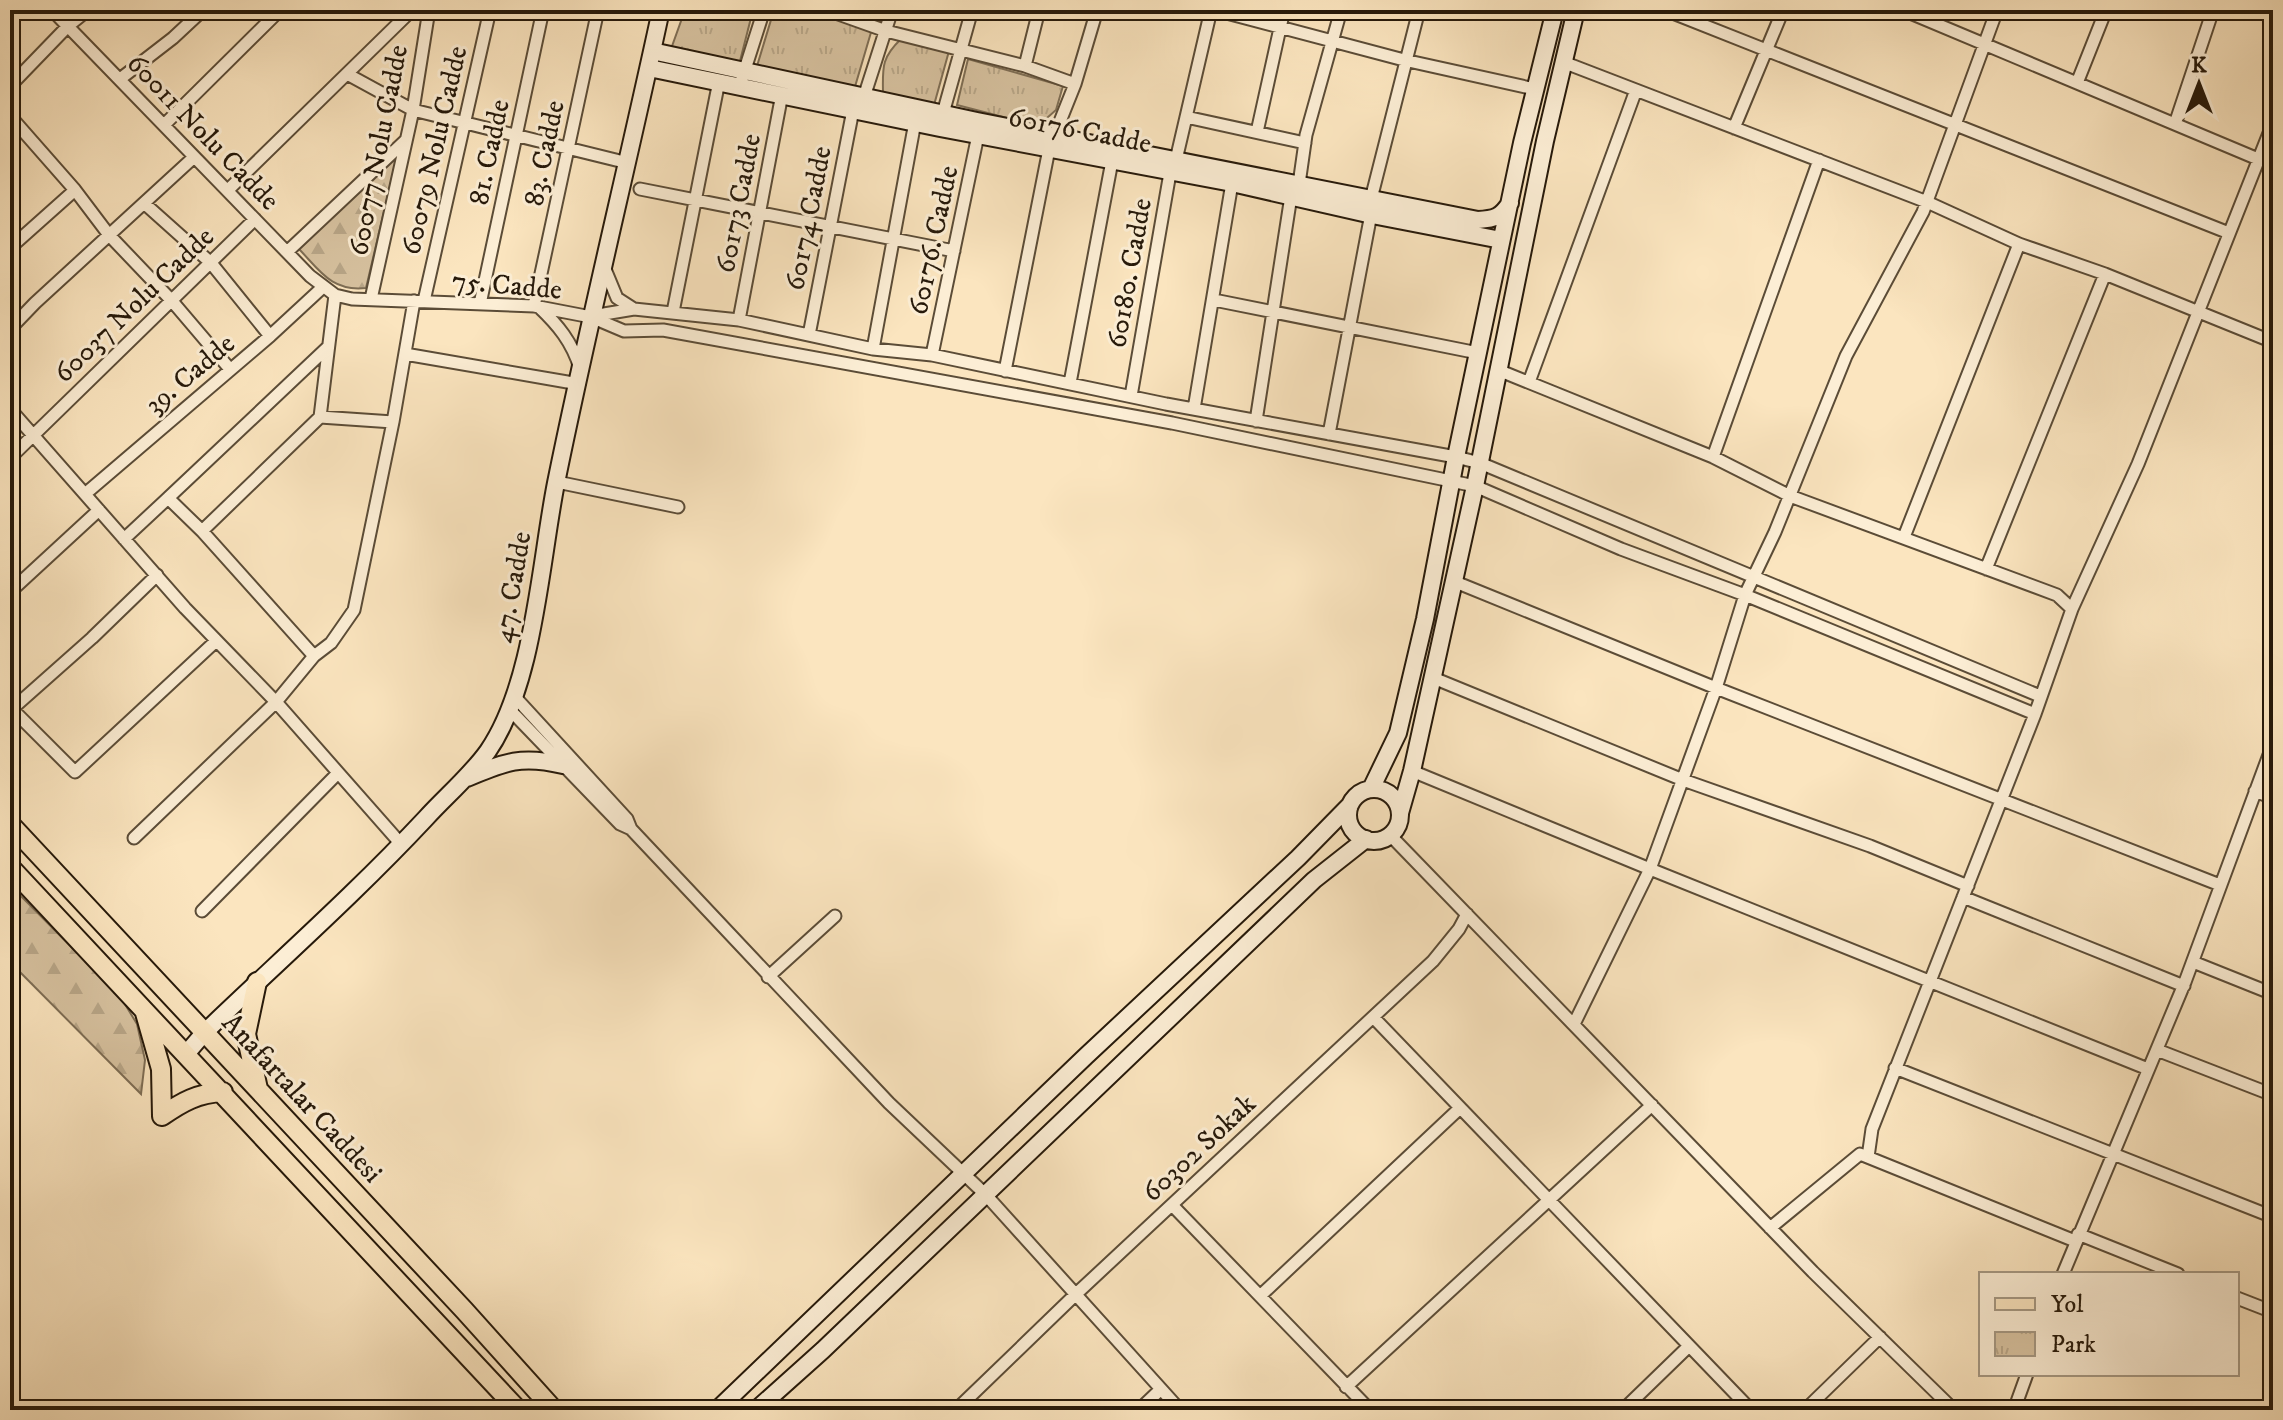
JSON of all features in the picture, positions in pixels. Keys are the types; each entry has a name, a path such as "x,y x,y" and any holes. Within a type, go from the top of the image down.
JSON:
{"main road":[{"name":"47. Cadde","path":"186,1054 204,1033 401,844 461,780 487,752 513,704 526,654 591,317 605,269 661,10"},
{"path":"717,1410 1298,858 1355,797 1371,789 1398,733 1425,619 1501,240 1555,10"},
{"path":"1350,805 1349,822 1353,830 1366,839 1375,840 1390,835 1396,829 1412,771 1475,486 1545,141 1576,10"},
{"path":"652,51 743,79 858,104 1295,190"},
{"name":"60176 Cadde","path":"649,68 719,81 743,79 782,94 858,104 915,122 942,121 978,135 1051,142 1112,161 1173,166 1232,183 1295,190 1501,240"},
{"path":"1371,206 1478,220 1502,215 1510,203"},
{"path":"461,780 505,762 534,758 563,765"},
{"path":"1371,789 1388,793 1394,798 1400,813"},
{"name":"Anafartalar Caddesi","path":"10,824 554,1410"},
{"path":"756,1410 823,1350 1314,880 1366,839"},
{"name":"Anafartalar Caddesi","path":"10,867 518,1410"},
{"path":"257,982 246,1034 259,1091"},
{"path":"145,1011 161,1069 162,1116 204,1093 223,1092"}],"street":[{"name":"60011 Nolu Cadde","path":"52,10 165,124 193,158 323,287 335,295"},
{"path":"10,86 68,26 88,10"},
{"path":"120,79 203,10"},
{"path":"165,124 280,10"},
{"path":"228,190 412,10"},
{"name":"60077 Nolu Cadde","path":"371,299 413,110 429,10"},
{"name":"60079 Nolu Cadde","path":"134,838 276,702 314,656 331,643 354,610 405,354 490,10"},
{"name":"81. Cadde","path":"480,304 543,10"},
{"name":"83. Cadde","path":"536,307 598,10"},
{"path":"743,79 764,10"},
{"path":"830,10 886,31 1025,66 1075,84"},
{"name":"60174 Cadde","path":"809,335 829,227 858,104 892,10"},
{"path":"942,121 972,10"},
{"path":"1025,66 1039,10"},
{"path":"1005,371 1051,142 1075,84 1097,10"},
{"path":"1213,10 1404,60 1535,89"},
{"name":"60180. Cadde","path":"1131,396 1173,166 1213,10"},
{"path":"1257,132 1284,10"},
{"path":"1256,421 1295,190 1341,10"},
{"path":"1329,434 1371,206 1404,60 1419,10"},
{"path":"1665,10 2229,233"},
{"path":"1734,128 1783,10"},
{"path":"1903,10 2258,159"},
{"path":"1574,1024 1650,869 1716,688 1745,595 1790,496 1846,356 1927,202 1997,10"},
{"path":"2077,83 2106,10"},
{"path":"2175,124 2213,10"},
{"path":"1563,62 1927,202 2019,244 2105,274 2273,342"},
{"path":"347,74 413,110 628,163"},
{"path":"673,312 719,81"},
{"path":"1529,382 1636,90"},
{"name":"60173 Cadde","path":"739,320 782,94"},
{"path":"10,116 75,190 109,235 172,301 229,368"},
{"path":"1186,117 1305,143"},
{"path":"873,349 896,238 915,122"},
{"path":"1868,1157 1872,1129 2035,714 2072,609 2138,464 2273,123"},
{"name":"60176. Cadde","path":"932,355 978,135"},
{"path":"287,252 405,141"},
{"path":"10,329 193,158"},
{"path":"1713,457 1819,160"},
{"path":"1070,383 1112,161"},
{"path":"1194,409 1232,183"},
{"path":"640,189 954,251"},
{"path":"10,248 75,190"},
{"path":"145,204 211,263 270,336"},
{"name":"60037 Nolu Cadde","path":"10,458 255,219"},
{"path":"1904,537 2019,244"},
{"path":"605,269 617,298 634,309"},
{"path":"1986,569 2105,274"},
{"name":"39. Cadde","path":"85,494 323,287"},
{"path":"202,531 320,417 335,295"},
{"name":"75. Cadde","path":"335,295 536,307 591,317"},
{"path":"1214,300 1478,353"},
{"path":"405,354 580,378 575,353 560,327 536,307"},
{"path":"591,317 634,309 739,320 873,349 932,355 1480,463 2040,696"},
{"path":"591,317 624,331 663,330 1128,415 1475,486 1621,549 1745,595 2035,714"},
{"path":"124,539 328,347"},
{"path":"1498,370 1713,457 1790,496 2057,595 2072,609"},
{"path":"10,409 401,844"},
{"path":"320,417 393,422"},
{"path":"557,482 678,507"},
{"path":"168,498 202,531 314,656"},
{"path":"10,592 99,510"},
{"path":"157,575 92,638 11,708 75,772 216,641"},
{"path":"1453,581 1716,688 2220,885"},
{"path":"1431,677 1683,780 1870,846 2184,986"},
{"path":"513,704 563,765 620,824 631,829"},
{"path":"513,704 627,819 631,829 889,1103 986,1195 1180,1410"},
{"path":"2064,1272 2184,986 2273,744"},
{"path":"1412,771 2148,1069"},
{"path":"202,911 338,773"},
{"path":"2255,791 2273,798"},
{"path":"1390,835 1770,1228 1954,1410"},
{"name":"60302 Sokak","path":"956,1410 1433,961 1467,914"},
{"path":"768,977 835,916"},
{"path":"2193,962 2273,994"},
{"path":"1373,1017 1751,1410"},
{"path":"2157,1050 2273,1095"},
{"path":"1895,1068 2273,1217"},
{"path":"1346,1387 1652,1105"},
{"path":"1260,1296 1460,1108"},
{"path":"1770,1228 1860,1154 2172,1272"},
{"path":"1172,1205 1370,1410"},
{"path":"2239,1299 2273,1312"},
{"path":"1805,1410 1880,1337"},
{"path":"1623,1410 1689,1346"},
{"path":"2014,1410 2026,1376"},
{"path":"1139,1410 1161,1389"}],"green space":[{"path":"685,10 753,10 739,65 671,49"},
{"path":"774,10 807,10 872,29 854,90 757,66"},
{"path":"901,39 949,51 934,105 883,96 884,65"},
{"path":"968,59 1063,86 1056,110 1038,126 957,105"},
{"path":"398,152 366,288 344,287 320,272 299,249"},
{"path":"10,885 120,996 137,1024 145,1060 141,1094 10,962"}]}
